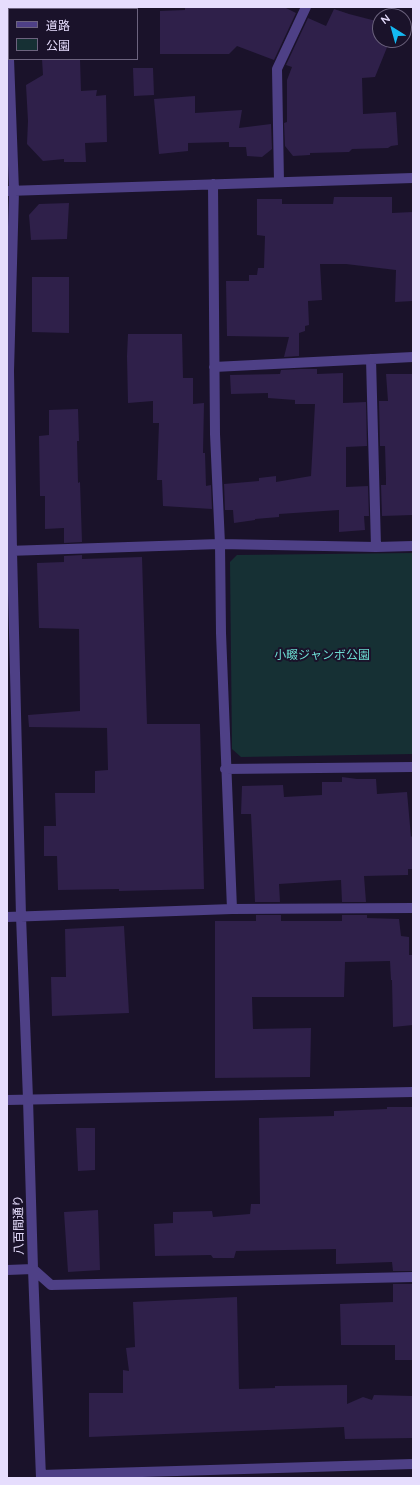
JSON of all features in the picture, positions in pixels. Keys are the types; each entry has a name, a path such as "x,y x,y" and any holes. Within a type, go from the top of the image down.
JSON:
{"street":[{"path":"279,182 277,69 306,7"},
{"path":"7,11 8,32"},
{"name":"八百間通り","path":"9,60 10,191 8,371 12,723 21,916 28,1099 32,1269 41,1476"},
{"path":"10,191 413,178"},
{"path":"212,184 215,434 220,544 225,769 232,909"},
{"path":"214,367 413,357"},
{"path":"371,359 376,547"},
{"path":"10,551 220,544 376,547 413,546"},
{"path":"225,769 413,767"},
{"path":"7,917 232,909 413,908"},
{"path":"7,1100 413,1092"},
{"path":"7,1270 32,1269 52,1285 413,1277"},
{"path":"41,1476 197,1474 413,1464"}],"green space":[{"name":"小畷ジャンボ公園","path":"413,553 413,754 241,757 232,749 230,562 237,555"}],"building":[{"path":"185,7 284,7 296,13 274,60 237,46 229,54 160,54 160,11 185,10"},
{"path":"334,9 372,20 372,48 387,48 375,77 362,78 363,114 396,112 398,145 388,148 352,149 349,152 310,153 310,155 293,156 285,146 284,123 287,122 287,80 292,67 286,65 308,18 326,26"},
{"path":"42,60 80,60 81,91 97,90 96,96 106,95 107,142 85,143 86,162 64,162 64,159 43,161 27,144 28,121 26,85 43,75"},
{"path":"133,68 153,68 154,95 134,96"},
{"path":"195,96 195,113 242,110 239,128 271,124 272,149 262,157 247,156 246,147 229,147 229,142 188,143 188,151 159,154 154,99"},
{"path":"334,197 392,197 392,213 413,212 413,301 395,302 396,270 346,264 320,264 322,300 308,301 309,325 305,326 305,331 299,333 299,356 284,357 289,337 227,336 226,281 249,281 249,275 257,275 258,268 264,268 265,236 257,235 257,199 282,199 282,204 333,204"},
{"path":"69,203 67,239 31,240 29,215 39,204"},
{"path":"32,277 69,277 69,333 32,332"},
{"path":"128,334 182,334 183,378 193,378 193,404 204,403 203,453 205,453 206,486 211,485 212,509 163,506 162,480 157,480 159,423 153,423 153,401 128,403"},
{"path":"317,369 317,374 343,373 343,403 366,402 367,446 346,447 346,487 368,486 369,516 364,516 365,530 339,532 339,510 279,514 279,517 234,523 233,510 225,510 224,484 259,481 259,478 276,476 276,482 311,476 315,404 295,404 295,400 268,398 268,393 231,394 230,375 280,374 281,370"},
{"path":"386,374 413,374 413,515 382,516 381,485 386,485 386,479 385,446 380,446 379,401 388,401"},
{"path":"78,409 78,483 80,482 82,542 64,543 64,528 45,529 45,496 40,496 39,436 49,435 49,410"},
{"path":"82,555 82,559 142,557 147,724 200,724 204,889 119,891 119,889 58,890 57,856 44,856 44,826 56,826 55,793 95,793 95,771 108,770 107,728 29,727 28,715 80,711 79,629 39,628 37,563 64,562 64,556"},
{"path":"342,777 376,779 377,794 407,792 411,837 412,836 413,869 408,869 408,875 364,876 366,902 342,902 341,880 279,884 280,902 255,902 251,814 241,814 242,786 283,785 284,797 322,795 322,782 342,782"},
{"path":"256,915 281,915 281,921 342,921 342,915 367,915 367,918 399,919 401,936 409,937 409,955 413,955 413,1025 393,1027 390,961 345,962 344,997 252,997 253,1029 311,1028 310,1077 215,1078 215,921 256,921"},
{"path":"124,926 129,1013 52,1016 51,977 66,977 65,929"},
{"path":"387,1107 413,1107 413,1271 393,1271 392,1262 336,1264 336,1249 236,1251 234,1258 213,1258 211,1255 155,1256 154,1224 173,1223 173,1212 212,1211 213,1217 250,1214 251,1204 260,1204 259,1118 334,1116 334,1111 387,1109"},
{"path":"76,1128 95,1128 95,1170 78,1171"},
{"path":"98,1210 100,1270 68,1272 64,1212"},
{"path":"393,1284 413,1284 413,1360 395,1360 395,1345 341,1345 340,1304 393,1302"},
{"path":"237,1297 239,1389 275,1388 275,1386 347,1385 347,1404 363,1397 372,1400 374,1395 413,1396 413,1438 345,1439 344,1427 89,1437 89,1393 123,1393 123,1370 129,1371 126,1348 135,1347 133,1302"}]}
